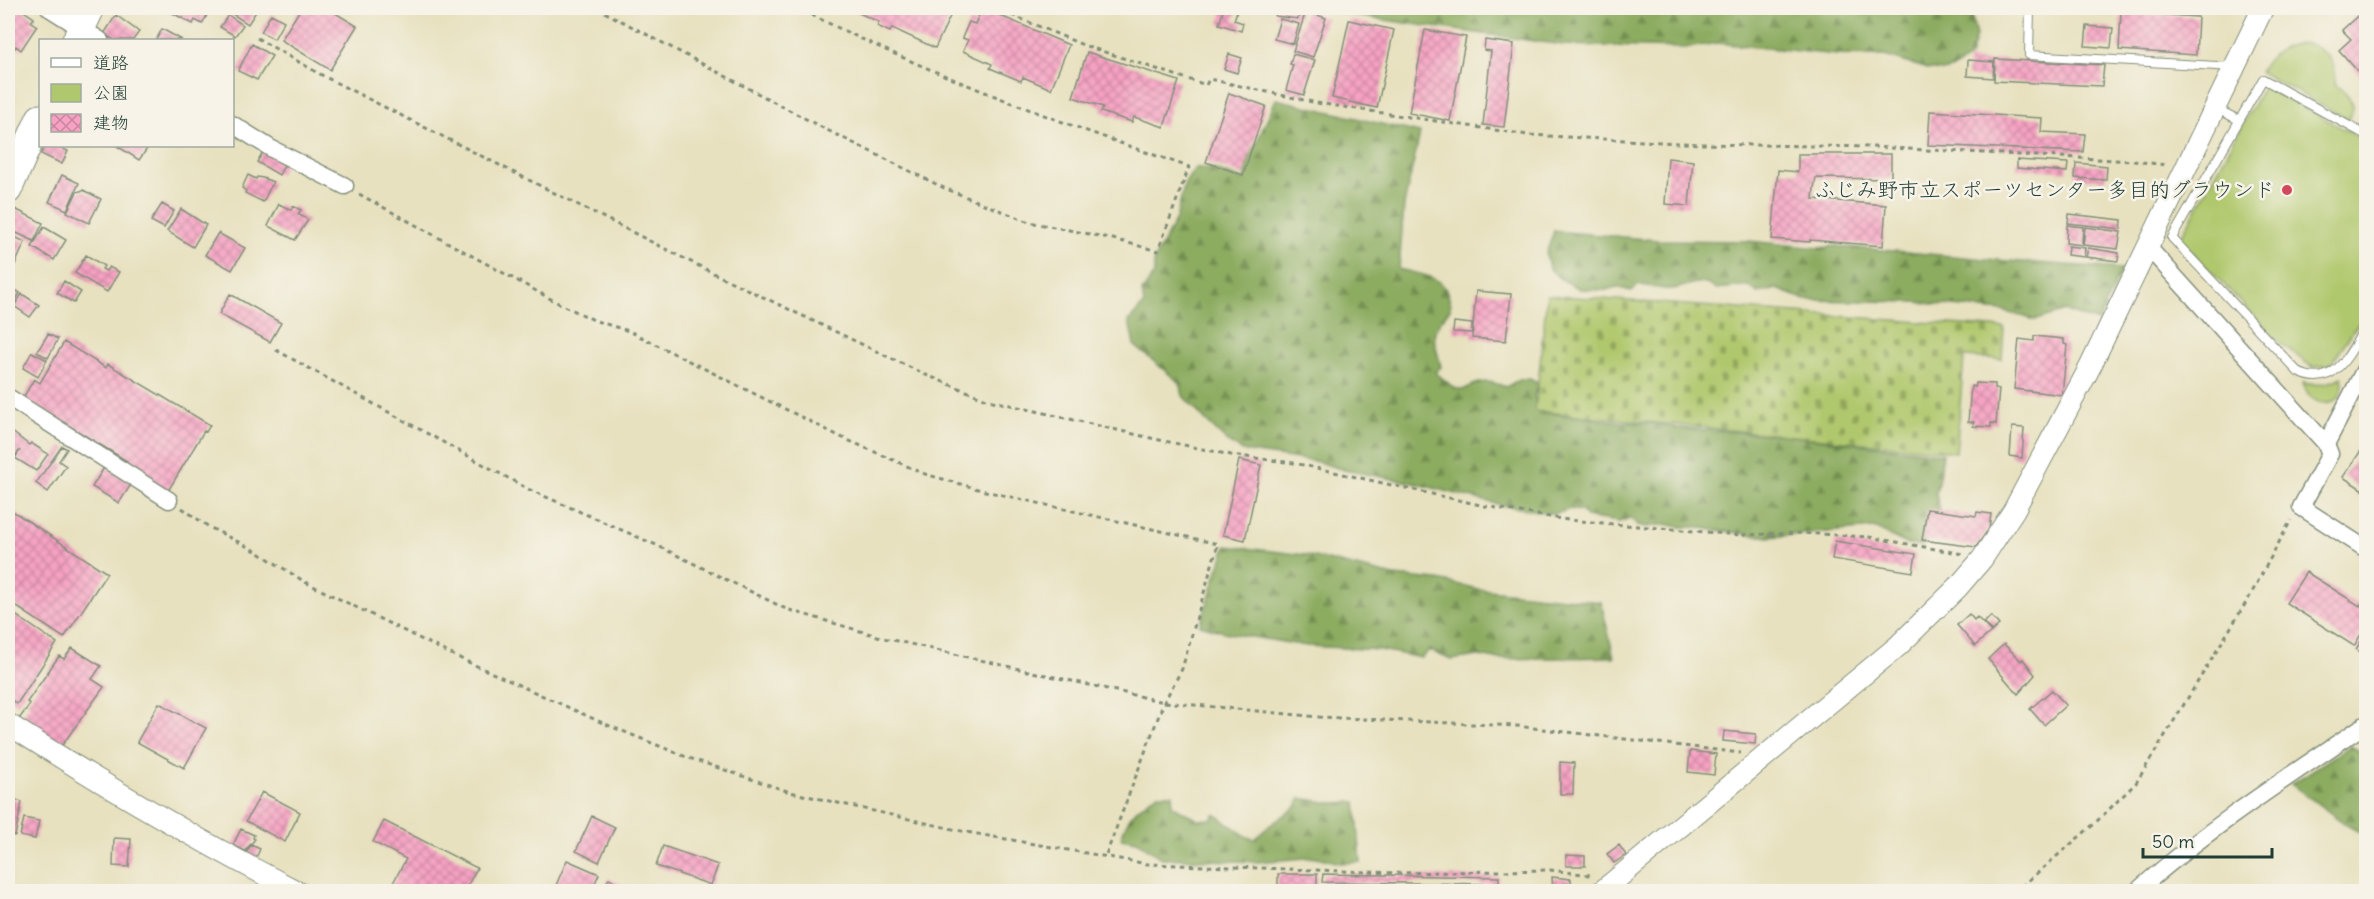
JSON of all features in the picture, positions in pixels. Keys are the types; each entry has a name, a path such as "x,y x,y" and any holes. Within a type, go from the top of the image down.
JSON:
{"main road":[{"path":"8,190 39,120"}],"street":[{"path":"49,8 87,29"},
{"path":"1608,885 1898,646 1958,587 1982,559 2014,510 2090,367 2263,8"},
{"path":"234,125 272,149 345,186"},
{"path":"2148,247 2326,444 2330,454 2301,507 2367,549"},
{"path":"2326,444 2367,367"},
{"path":"8,397 169,500"},
{"path":"8,724 85,774 241,863 298,891"},
{"path":"2136,891 2163,867 2279,783 2367,724"}],"lane":[{"path":"2030,8 2029,55 2234,67"},
{"path":"2367,135 2263,79 2172,238 2298,372 2304,375 2315,377 2337,370 2367,325"},
{"path":"2214,108 2240,120"}],"path":[{"path":"597,8 823,128 944,188 1029,222 1109,238 1158,251 1189,167 1041,114 933,72 856,38 798,8"},
{"path":"995,8 1083,45 1206,85 1209,79 1317,103 1527,135 1700,144 1872,147 2134,161 2185,168"},
{"path":"256,38 377,104 713,273 926,375 989,400 1232,455 1294,463 1485,506 1568,520 1740,535 1803,533 1869,537 1939,551"},
{"path":"345,186 560,304 596,321 629,331 843,438 925,474 985,491 1218,544 1182,669 1164,702 1106,855"},
{"path":"276,350 528,489 656,545 786,609 884,638 1164,702 1319,717 1517,726 1766,756"},
{"path":"169,500 209,527 256,551 305,582 385,624 605,724 744,778 837,803 966,832 1148,864 1398,873 1529,869 1550,870 1608,885"},
{"path":"2014,891 2093,825 2136,783 2250,596 2291,519 2301,507"}],"green space":[{"path":"1319,8 1970,8 1976,36 1970,57 1954,68 1942,71 1885,56 1838,55 1717,43 1687,48 1563,45 1356,16"},
{"path":"2302,43 2323,52 2332,63 2335,69 2335,85 2348,95 2352,104 2349,120 2260,72 2277,52 2288,46"},
{"name":"ふじみ野市⽴スポーツセンター多⽬的グラウンド","path":"2264,86 2366,141 2366,312 2330,365 2312,367 2278,341 2180,239"},
{"path":"1276,99 1420,133 1404,205 1399,269 1434,278 1446,289 1450,309 1435,331 1435,342 1441,367 1435,372 1454,388 1463,390 1484,382 1506,387 1518,380 1530,379 1538,384 1534,396 1538,411 1546,413 1659,424 1677,428 1781,435 1943,454 1936,493 1939,510 1923,546 1909,545 1874,528 1769,537 1666,524 1647,527 1638,525 1630,518 1619,522 1586,517 1582,511 1570,509 1555,514 1501,505 1410,482 1344,470 1319,462 1243,451 1229,443 1183,396 1180,383 1134,345 1129,321 1144,304 1142,292 1154,274 1154,260 1176,219 1185,182 1196,168 1210,168 1244,180 1248,162"},
{"path":"1554,231 1657,240 1748,241 1819,248 1836,246 2122,269 2098,322 2065,311 2036,320 2002,311 1915,302 1806,300 1777,289 1758,293 1748,286 1715,289 1696,283 1673,289 1638,285 1631,291 1616,287 1606,290 1580,289 1559,278 1549,268 1546,254"},
{"path":"1547,295 2004,328 2002,359 1964,357 1956,452 1535,411"},
{"path":"2342,377 2343,387 2340,395 2335,401 2328,403 2314,400 2303,383 2323,384"},
{"path":"1226,546 1306,555 1394,576 1438,580 1478,589 1601,602 1614,657 1496,659 1479,656 1451,660 1429,650 1421,658 1381,650 1307,646 1228,633 1200,625"},
{"path":"2350,746 2366,754 2366,836 2291,784"},
{"path":"1157,794 1173,794 1172,805 1198,820 1211,819 1215,814 1247,837 1255,839 1296,807 1300,798 1332,803 1356,802 1361,862 1340,863 1317,857 1257,862 1161,858 1137,841 1121,838 1126,823 1134,813"}],"building":[{"path":"8,8 19,8 34,18 31,22 37,26 21,50 16,46 8,58"},
{"path":"163,8 211,8 202,24 195,20 193,24"},
{"path":"228,8 257,10 248,24 226,10"},
{"path":"301,8 327,8 357,26 330,70 281,40"},
{"path":"848,8 954,8 935,48 892,28 890,32 877,26 879,22"},
{"path":"982,8 1069,45 1051,89 1023,77 1021,81 990,68 992,64 963,51 968,40 962,38 969,22 975,24"},
{"path":"1224,8 1238,8 1234,20 1243,23 1241,31 1219,24"},
{"path":"1277,8 1300,10 1298,19 1275,16"},
{"path":"2366,8 2366,81 2339,50 2351,39 2342,30"},
{"path":"1306,11 1326,18 1313,57 1293,51"},
{"path":"2121,12 2198,17 2196,55 2119,50"},
{"path":"271,14 284,21 274,39 261,32"},
{"path":"116,15 139,32 134,39 112,39 104,34"},
{"path":"228,15 243,25 235,36 220,27"},
{"path":"1280,19 1299,24 1293,44 1274,39"},
{"path":"1349,20 1394,30 1377,108 1332,98"},
{"path":"2087,26 2113,28 2111,48 2085,46"},
{"path":"162,29 180,39 157,39"},
{"path":"1425,30 1466,37 1450,121 1409,113"},
{"path":"1485,40 1514,44 1504,127 1483,125 1491,51 1484,50"},
{"path":"252,44 272,56 257,80 238,71"},
{"path":"1087,52 1179,81 1164,127 1134,117 1132,122 1101,112 1103,107 1073,97"},
{"path":"1229,54 1242,58 1237,73 1224,69"},
{"path":"1293,54 1315,60 1304,95 1286,90 1293,65 1290,64"},
{"path":"1995,59 2104,65 2102,86 1994,81"},
{"path":"1968,60 1994,62 1993,78 1967,76"},
{"path":"1229,93 1266,106 1243,175 1206,162"},
{"path":"1930,111 2042,118 2041,132 2085,134 2083,152 1928,145"},
{"path":"44,147 59,147 68,151 62,164 41,154"},
{"path":"119,147 148,147 139,160"},
{"path":"264,150 285,164 279,175 257,162"},
{"path":"1798,154 1891,154 1891,179 1816,178 1813,199 1886,205 1883,246 1772,239 1778,170 1798,172"},
{"path":"1668,158 1693,161 1689,206 1665,204"},
{"path":"2017,160 2068,163 2067,172 2017,168"},
{"path":"2076,163 2107,166 2106,180 2075,178"},
{"path":"62,175 79,183 67,210 49,202"},
{"path":"248,175 273,182 263,202 245,193 246,191 242,188"},
{"path":"83,190 101,199 89,223 67,212 77,192"},
{"path":"162,204 174,211 164,228 151,221"},
{"path":"279,204 291,210 293,206 301,210 298,214 308,220 295,240 268,226"},
{"path":"15,209 43,223 34,241 8,229"},
{"path":"181,209 206,225 193,247 167,231"},
{"path":"2069,214 2122,220 2121,229 2068,223"},
{"path":"2067,225 2083,227 2082,245 2066,243"},
{"path":"44,227 66,240 54,260 32,247"},
{"path":"2085,227 2121,232 2118,249 2083,245"},
{"path":"218,233 245,248 232,270 205,255"},
{"path":"9,234 25,242 14,267 8,264"},
{"path":"2068,246 2085,248 2084,257 2067,255"},
{"path":"2088,248 2119,253 2118,261 2086,257"},
{"path":"86,255 104,266 102,269 106,271 109,267 119,272 107,292 75,273"},
{"path":"64,281 81,292 74,303 57,293"},
{"path":"8,285 20,293 12,306 8,303"},
{"path":"1476,291 1511,294 1506,341 1472,338"},
{"path":"22,294 39,305 30,317 14,306"},
{"path":"230,294 281,323 270,342 219,314"},
{"path":"1454,322 1472,324 1472,333 1453,332"},
{"path":"48,334 58,339 48,358 37,352"},
{"path":"2034,336 2064,339 2064,344 2067,345 2062,395 2014,389 2019,339 2034,341"},
{"path":"64,342 106,368 108,364 210,425 206,432 204,431 168,491 124,465 127,461 23,398 34,379 40,383"},
{"path":"32,352 47,360 38,377 23,368"},
{"path":"1976,383 1995,384 1995,388 1999,389 1996,424 1991,423 1991,427 1973,426 1974,422 1968,422 1971,386 1975,387"},
{"path":"2012,427 2024,428 2022,458 2010,456"},
{"path":"11,431 29,445 31,443 48,454 36,471 15,458 20,450 14,457 8,452 8,437"},
{"path":"62,446 67,449 59,461 66,466 48,492 36,483"},
{"path":"2362,449 2366,452 2366,492 2343,477"},
{"path":"1239,460 1261,465 1245,540 1223,535"},
{"path":"105,466 132,483 119,503 92,487"},
{"path":"8,508 107,573 64,638 8,601"},
{"path":"1927,509 1976,516 1977,512 1991,514 1989,529 1976,547 1922,540"},
{"path":"1835,541 1916,554 1913,572 1832,559"},
{"path":"2306,572 2360,606 2364,600 2366,602 2366,626 2354,646 2286,603"},
{"path":"8,610 57,643 17,704 8,697"},
{"path":"1969,614 1974,620 1977,617 1991,632 1975,646 1957,625"},
{"path":"1991,616 1999,625 1992,631 1984,623"},
{"path":"2366,633 2366,656 2356,649"},
{"path":"2004,644 2021,661 2023,659 2035,675 2018,694 1988,659"},
{"path":"72,648 101,666 92,679 104,687 60,748 19,719 30,704 27,702 59,656 64,659"},
{"path":"2052,690 2066,705 2044,725 2030,709"},
{"path":"159,703 206,728 184,768 137,742"},
{"path":"1724,731 1756,734 1755,744 1723,741"},
{"path":"1690,751 1716,754 1714,775 1688,772"},
{"path":"1560,762 1574,763 1573,794 1560,794"},
{"path":"262,792 300,812 285,842 246,821"},
{"path":"8,797 22,802 15,836 8,834"},
{"path":"592,816 615,827 599,862 576,851"},
{"path":"24,818 39,821 35,839 20,836"},
{"path":"384,821 477,868 464,892 388,892 406,859 373,842"},
{"path":"241,829 254,835 255,839 245,851 233,845"},
{"path":"114,838 131,839 129,867 113,866"},
{"path":"251,845 260,849 256,858 246,853"},
{"path":"1619,845 1626,855 1614,863 1607,854"},
{"path":"663,846 718,865 711,885 656,866"},
{"path":"1566,855 1585,856 1585,866 1566,866"},
{"path":"567,860 599,874 591,892 553,892"},
{"path":"1278,874 1317,874 1317,892 1278,892"},
{"path":"1323,874 1499,877 1499,884 1322,882"},
{"path":"1552,877 1571,879 1572,891 1553,890"},
{"path":"609,878 634,892 602,892"}],"place":[{"name":"ふじみ野市⽴スポーツセンター多⽬的グラウンド","path":"2287,190"}]}
